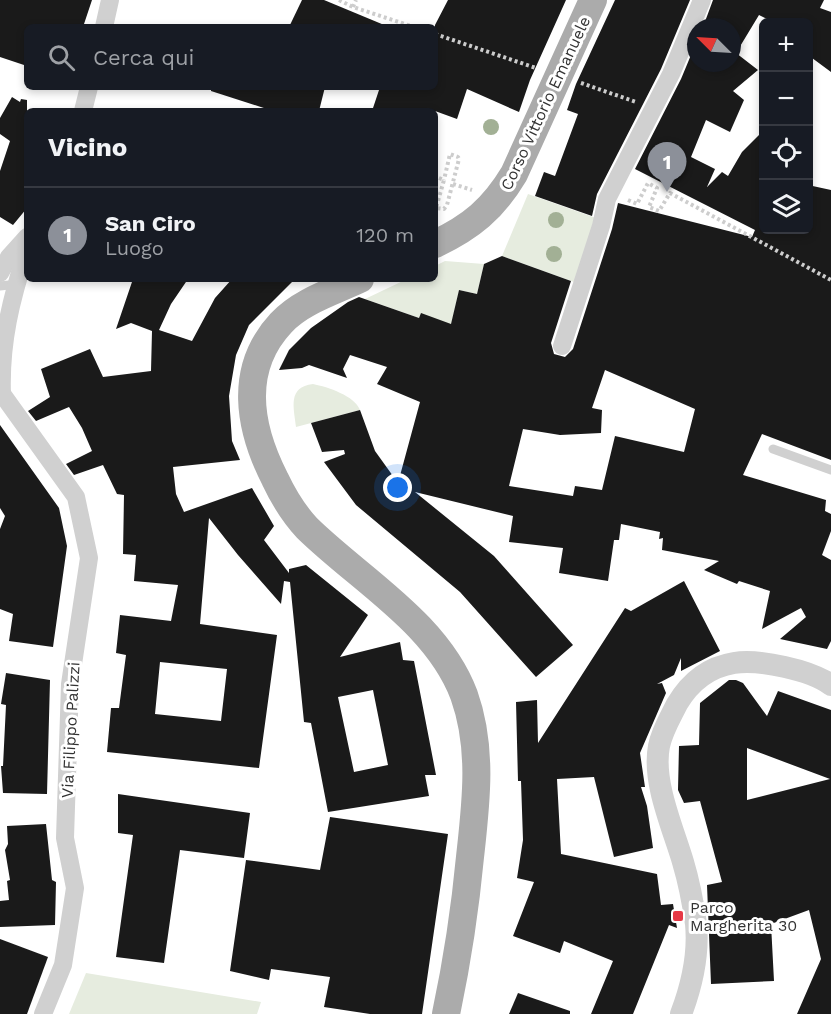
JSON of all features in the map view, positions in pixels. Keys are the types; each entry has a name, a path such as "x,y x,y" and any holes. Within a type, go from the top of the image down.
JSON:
{"main road":[{"name":"Corso Vittorio Emanuele","path":"438,242 467,226 487,211 501,196 514,174 593,0"},
{"path":"354,282 309,303 282,322 267,344 256,368 251,394 252,416 258,442 268,467 292,508 306,526 361,577 398,606 424,633 454,673 464,696 475,737 475,809 465,905 446,1014"}],"street":[{"path":"105,24 110,0"},
{"path":"562,345 601,226 607,199 683,48 702,0"},
{"path":"84,108 88,90"},
{"path":"0,273 9,257 24,240"},
{"name":"Via Filippo Palizzi","path":"24,256 7,287 1,393 76,497 89,558 70,684 65,838 75,888 63,965 43,1014"},
{"path":"681,1014 694,971 697,939 688,880 665,803 659,774 658,753 663,732 689,687 705,673 725,665 751,663 796,670 811,674 831,685"}],"lane":[{"path":"773,449 831,470"}],"path":[{"path":"339,0 405,24"},
{"path":"353,7 356,0"},
{"path":"438,35 543,70"},
{"path":"571,79 653,108"},
{"path":"438,196 441,179 450,154 458,156 447,206 444,209 438,208"},
{"path":"632,193 628,200 637,204 648,183 657,188 649,207 659,212 670,193 831,280"},
{"path":"453,184 472,190"}],"shaded area":[{"path":"528,194 596,218 574,282 502,256"},
{"path":"445,261 484,264 477,294 459,290 450,330 421,314 419,318 365,299 401,282 438,282 438,264"},
{"path":"313,384 347,396 360,410 296,427 294,400 296,394 299,389"},
{"path":"86,973 261,1002 257,1014 69,1014"}],"building":[{"path":"0,0 92,0 84,24 24,24 24,65 0,57"},
{"path":"302,0 324,0 382,24 290,24"},
{"path":"448,0 566,0 530,80 519,112 467,89 457,119 438,112 438,108 373,108 379,90 438,90 438,24 436,24"},
{"path":"615,0 690,0 661,69 597,194 592,216 535,196 544,172 555,176 578,114 567,110 576,84"},
{"path":"713,0 824,0 820,8 831,12 831,72 813,59 813,18 765,18 759,15 741,45 741,18 706,18"},
{"path":"741,57 758,70 733,91 744,100 730,132 706,120 691,157 715,169 707,187 722,172 728,176 742,152 759,135 759,234 813,234 813,186 831,190 831,460 762,434 743,475 826,500 825,511 831,514 831,531 822,555 831,560 831,641 827,649 780,639 806,617 801,608 762,629 770,591 739,581 737,584 704,570 719,561 662,550 663,538 659,539 660,532 621,524 619,540 614,540 608,581 559,573 563,548 509,542 513,516 415,492 494,556 573,645 536,677 460,592 356,505 324,462 345,454 344,450 322,452 311,423 360,410 375,451 398,483 420,402 377,384 387,367 350,355 343,369 347,378 309,365 302,368 279,370 289,350 311,328 359,297 419,318 421,313 451,324 459,290 477,294 484,264 502,256 571,281 551,343 554,354 565,357 573,349 612,229 618,203 752,237 755,230 635,169 687,65 687,72 741,72","holes":["605,370 695,409 684,452 615,436 602,490 575,486 573,496 509,486 523,429 560,435 601,433 602,410 592,408"]},
{"path":"324,90 320,108 264,108 211,91"},
{"path":"12,97 20,102 21,99 27,100 27,108 24,108 24,212 13,225 0,217 0,171 10,141 0,134 0,118"},
{"path":"132,282 186,282 171,304 159,330 192,341 215,298 229,282 292,282 249,325 236,355 229,396 232,441 240,460 173,467 176,494 184,512 252,488 274,526 264,540 289,573 289,569 306,565 368,615 340,657 400,642 403,660 414,661 436,775 425,775 429,796 328,812 311,723 304,722 290,582 284,581 281,604 209,518 200,624 277,635 259,768 107,752 111,708 119,708 126,655 116,653 120,615 171,621 178,585 134,581 136,555 123,554 124,495 117,494 103,465 74,475 66,464 92,451 69,407 36,421 28,411 50,397 41,369 90,349 103,377 151,371 152,331 131,323 116,329","holes":["160,662 227,669 221,721 155,714","373,690 388,765 354,772 338,697"]},
{"path":"0,425 59,508 67,546 53,647 9,641 13,614 0,609 0,529 5,516 0,508"},
{"path":"684,581 720,651 681,671 681,658 674,675 657,684 662,683 666,693 640,753 645,787 641,787 647,806 653,848 614,857 594,777 557,779 561,854 657,874 661,905 673,904 677,928 669,925 633,1014 591,1014 613,961 564,941 560,953 513,936 534,882 517,878 523,840 521,781 518,781 516,702 537,700 538,743 625,608 631,611"},
{"path":"6,673 50,680 47,794 3,793 1,766 3,766 6,705 1,704"},
{"path":"729,680 736,680 743,683 767,716 778,691 831,710 831,1014 797,1014 821,959 809,910 771,924 774,981 711,984 707,885 722,882 700,801 684,803 678,790 679,746 699,745 700,703","holes":["747,748 830,779 747,800"]},
{"path":"118,794 250,813 244,858 180,850 164,963 116,957 133,835 118,833"},
{"path":"330,817 448,834 422,1014 370,1014 324,1007 330,977 271,969 269,980 230,971 246,860 320,870"},
{"path":"46,824 52,880 56,882 55,925 0,927 0,901 9,900 7,881 10,880 5,850 8,844 7,826"},
{"path":"0,939 48,957 27,1014 0,1014"},
{"path":"518,993 570,1011 570,1014 509,1014"}],"place":[{"name":"San Ciro","path":"667,192"},
{"name":"Parco Margherita 30","path":"678,916"}]}
